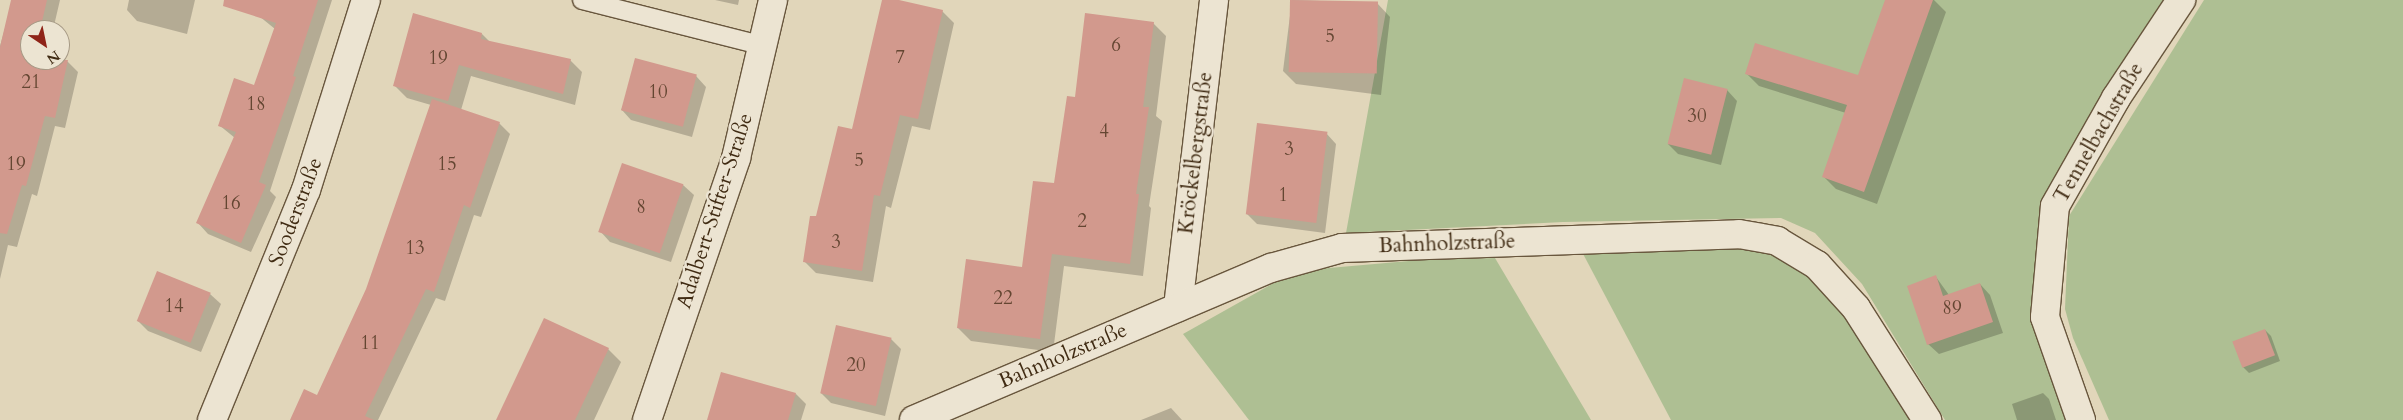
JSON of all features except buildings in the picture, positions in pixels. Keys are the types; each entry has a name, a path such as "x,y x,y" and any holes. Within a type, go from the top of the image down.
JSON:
{"street":[{"name":"Sooderstraße","path":"212,420 306,190 366,0"},
{"name":"Adalbert-Stifter-Straße","path":"647,420 736,158 764,46 773,0"},
{"name":"Kröckelbergstraße","path":"1178,307 1214,0"},
{"name":"Tennelbachstraße","path":"2080,420 2045,317 2055,206 2116,98 2181,0"},
{"name":"Bahnholzstraße","path":"914,420 1271,268 1342,248 1739,234 1777,242 1817,265 1856,308 1927,420"}],"lane":[{"path":"582,0 764,46"}],"green space":[{"path":"1388,0 2175,0 2045,209 2035,317 2080,420 1945,420 1862,284 1815,233 1781,218 1563,222 1346,233"},
{"path":"2204,0 2403,0 2403,420 2109,420 2073,338 2065,309 2069,216"},
{"path":"1773,247 1812,271 1849,309 1918,420 1671,420 1581,250"},
{"path":"1495,258 1591,420 1249,420 1183,334 1295,271 1420,260"}]}
